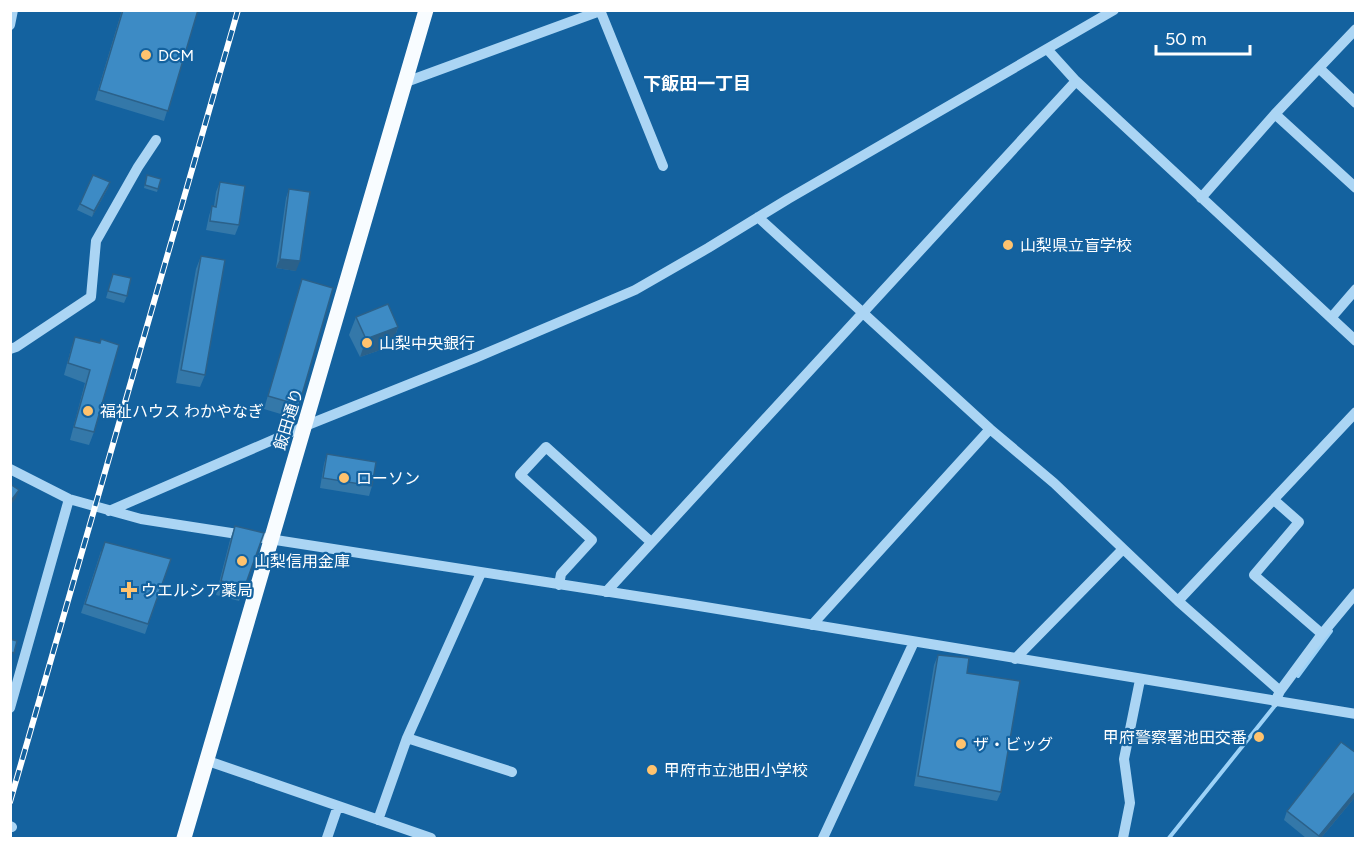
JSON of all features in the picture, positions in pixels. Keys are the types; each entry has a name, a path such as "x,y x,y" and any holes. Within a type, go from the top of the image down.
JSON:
{"main road":[{"name":"飯田通り","path":"184,838 426,10"}],"street":[{"path":"10,25 13,10"},
{"path":"109,511 305,426 475,358 635,290 1114,10"},
{"path":"406,82 600,11 663,166"},
{"path":"1201,198 1275,114 1356,29"},
{"path":"1047,49 1076,81 1356,340"},
{"path":"1319,68 1356,102"},
{"path":"606,592 861,312 1076,81"},
{"path":"1275,114 1356,188"},
{"path":"10,349 91,297 96,241 156,140"},
{"path":"758,217 990,429 1054,483 1277,697"},
{"path":"1331,318 1356,289"},
{"path":"1178,601 1356,412"},
{"path":"812,625 990,429"},
{"path":"559,585 561,574 592,540 520,475 546,447 651,542"},
{"path":"10,469 69,500 141,519 812,625 1140,680 1277,697 1356,714"},
{"path":"10,708 69,500"},
{"path":"1274,500 1299,522 1254,574 1322,634"},
{"path":"1015,658 1123,549"},
{"path":"378,820 407,738 482,573"},
{"path":"1277,697 1322,634 1356,592"},
{"path":"823,838 914,642"},
{"path":"1122,838 1130,804 1124,759 1140,680"},
{"path":"407,738 512,772"},
{"path":"208,761 430,838"},
{"path":"327,838 338,807"}],"building":[{"name":"DCM","path":"123,10 198,10 168,111 99,90"},
{"path":"93,175 110,182 94,211 80,204"},
{"path":"147,175 161,179 158,189 145,185"},
{"path":"220,182 245,186 239,225 210,221 212,206 216,207"},
{"path":"289,189 310,192 300,261 280,259"},
{"path":"201,256 225,260 205,375 181,370"},
{"path":"113,274 131,278 127,296 108,291"},
{"path":"302,279 333,288 299,405 268,396"},
{"path":"388,304 398,327 366,339 356,317"},
{"name":"福祉ハウス わかやなぎ","path":"75,337 100,343 101,339 119,345 94,432 74,427 90,370 68,363"},
{"path":"327,454 376,462 372,486 323,478"},
{"path":"10,484 19,490 10,502"},
{"path":"235,526 264,533 245,586 221,581"},
{"path":"105,542 171,559 148,624 85,604"},
{"path":"10,639 17,641 14,653 10,653"},
{"path":"938,655 969,658 967,673 1020,681 1001,792 918,776"},
{"path":"1341,742 1356,753 1356,791 1319,836 1287,811"}],"waterway":[{"path":"1298,676 1331,631"},
{"path":"1169,838 1277,703"}],"railway":[{"path":"10,802 238,10"}],"place":[{"name":"DCM","path":"146,55"},
{"name":"山梨県立盲学校","path":"1008,245"},
{"name":"山梨中央銀行","path":"367,343"},
{"name":"福祉ハウス わかやなぎ","path":"88,411"},
{"name":"ローソン","path":"344,478"},
{"name":"山梨信用金庫","path":"242,561"},
{"name":"ウエルシア薬局","path":"129,590"},
{"name":"甲府警察署池田交番","path":"1259,737"},
{"name":"ザ・ビッグ","path":"961,744"},
{"name":"甲府市立池田小学校","path":"652,770"}],"district":[{"name":"下飯田一丁目","path":"697,84"}]}
